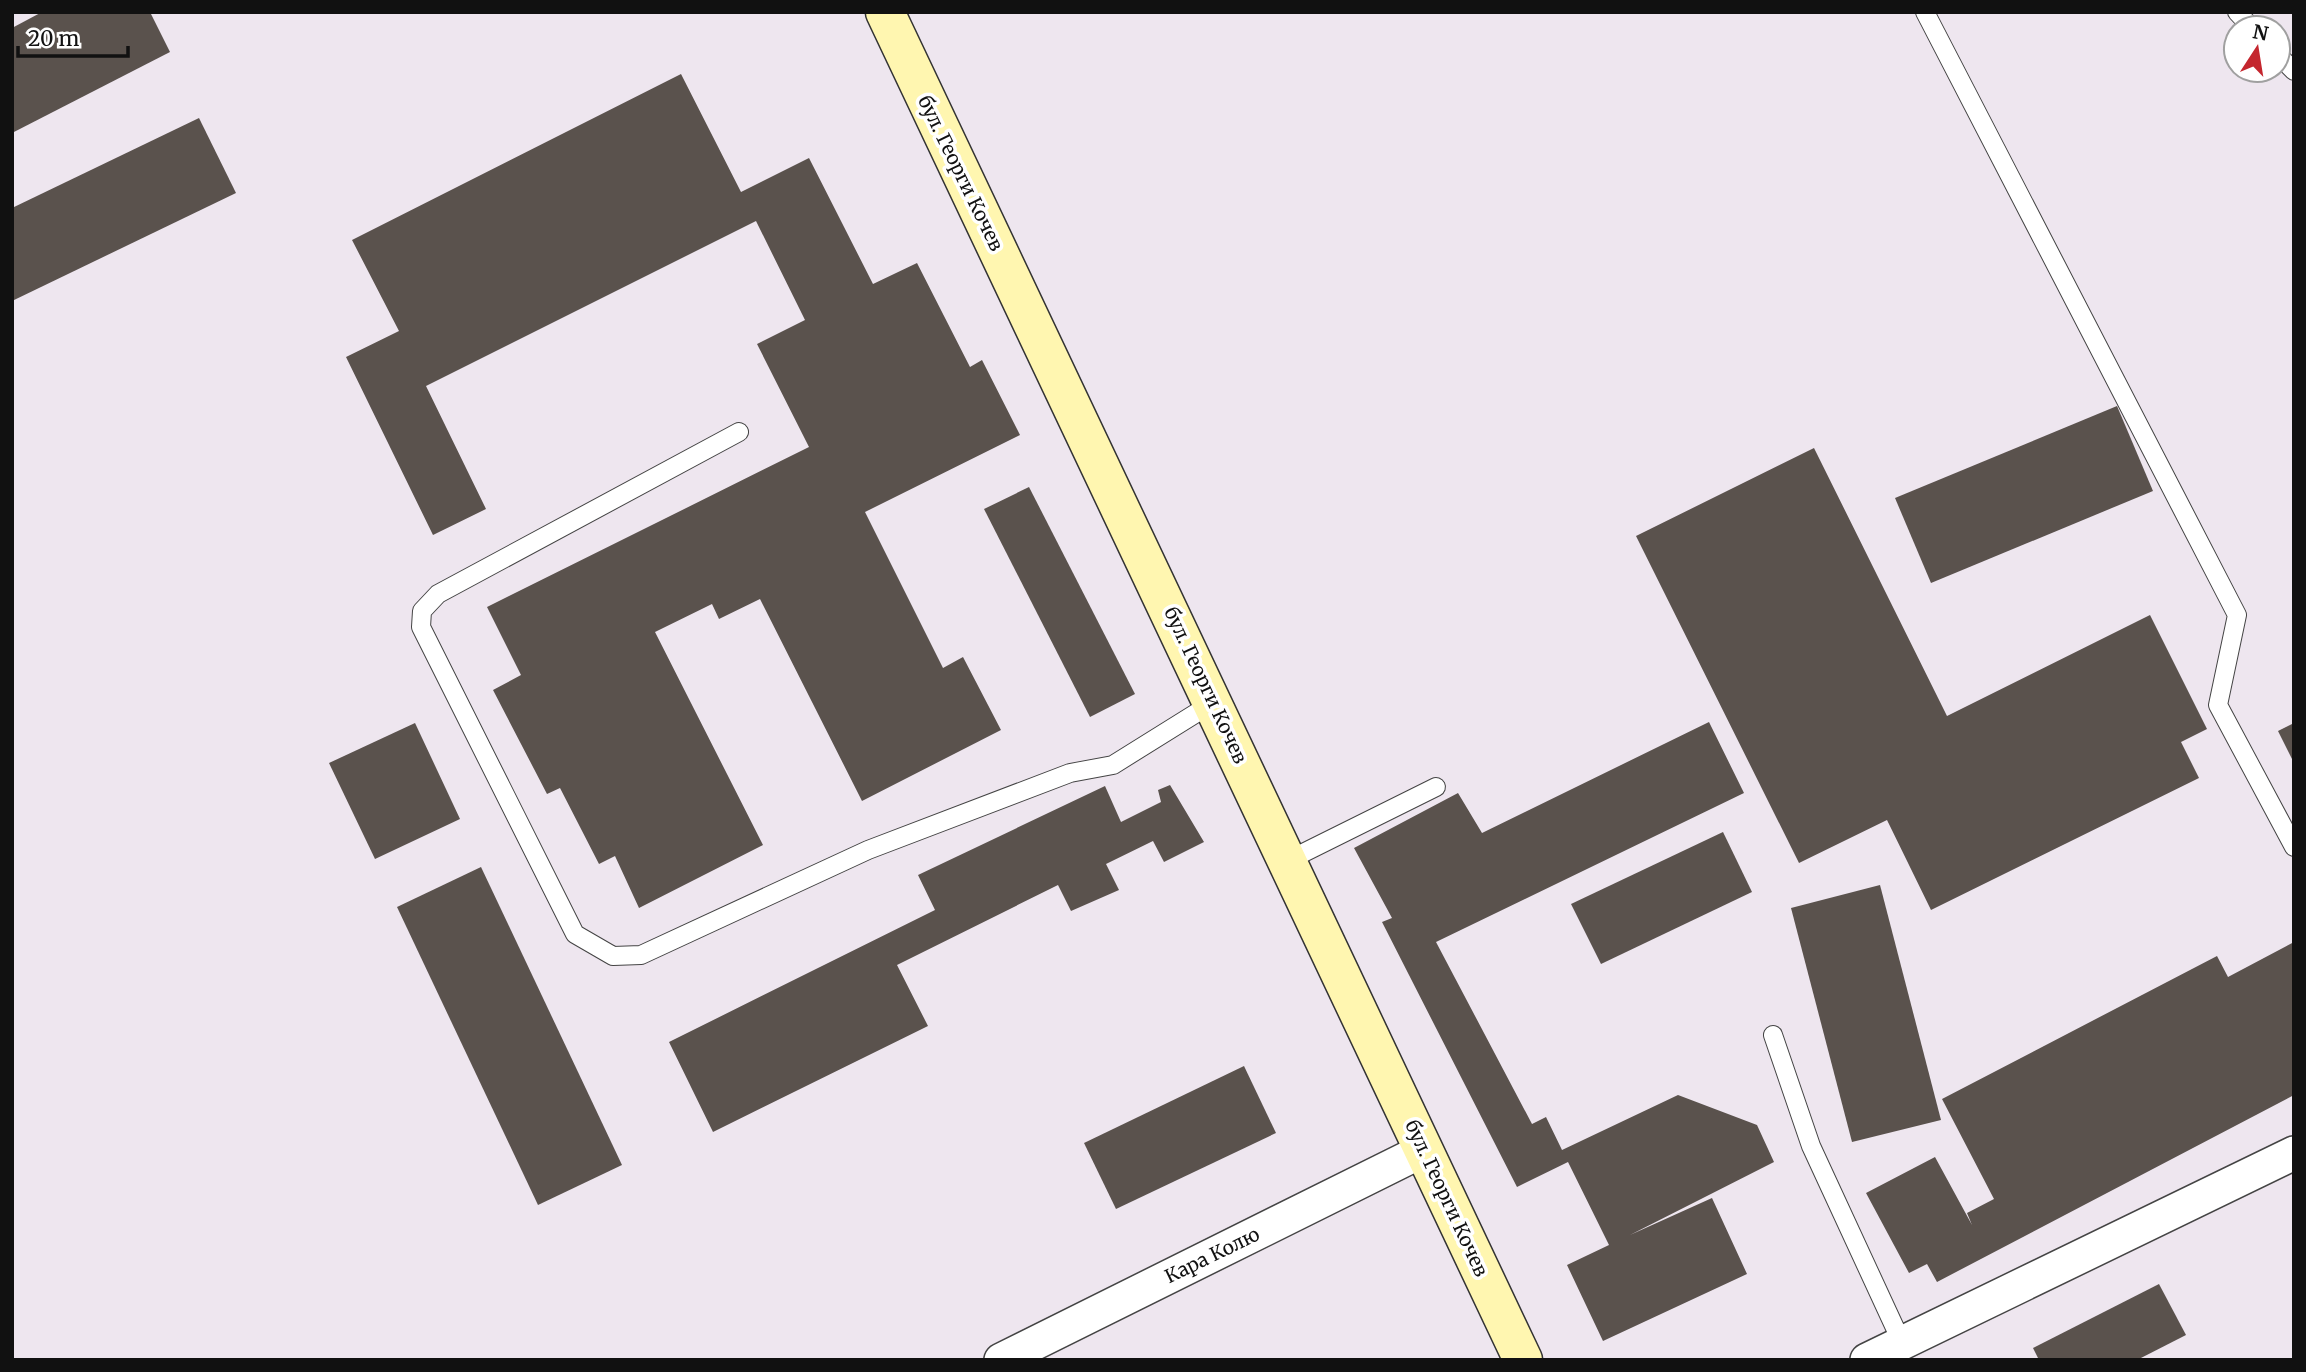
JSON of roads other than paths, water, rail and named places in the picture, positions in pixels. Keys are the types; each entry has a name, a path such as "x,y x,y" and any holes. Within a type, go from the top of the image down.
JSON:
{"main road":[{"name":"бул. Георги Кочев","path":"885,12 1289,860 1523,1360"}],"street":[{"name":"Кара Колю","path":"1001,1360 1424,1150"},
{"path":"1867,1360 2294,1153"}],"lane":[{"path":"1925,12 2237,615 2218,705 2294,847"},
{"path":"739,432 438,594 422,611 421,627 575,934 613,956 641,955 867,850 1070,773 1113,765 1214,702"},
{"path":"1289,860 1436,787"},
{"path":"1773,1035 1811,1146 1902,1343"}]}
